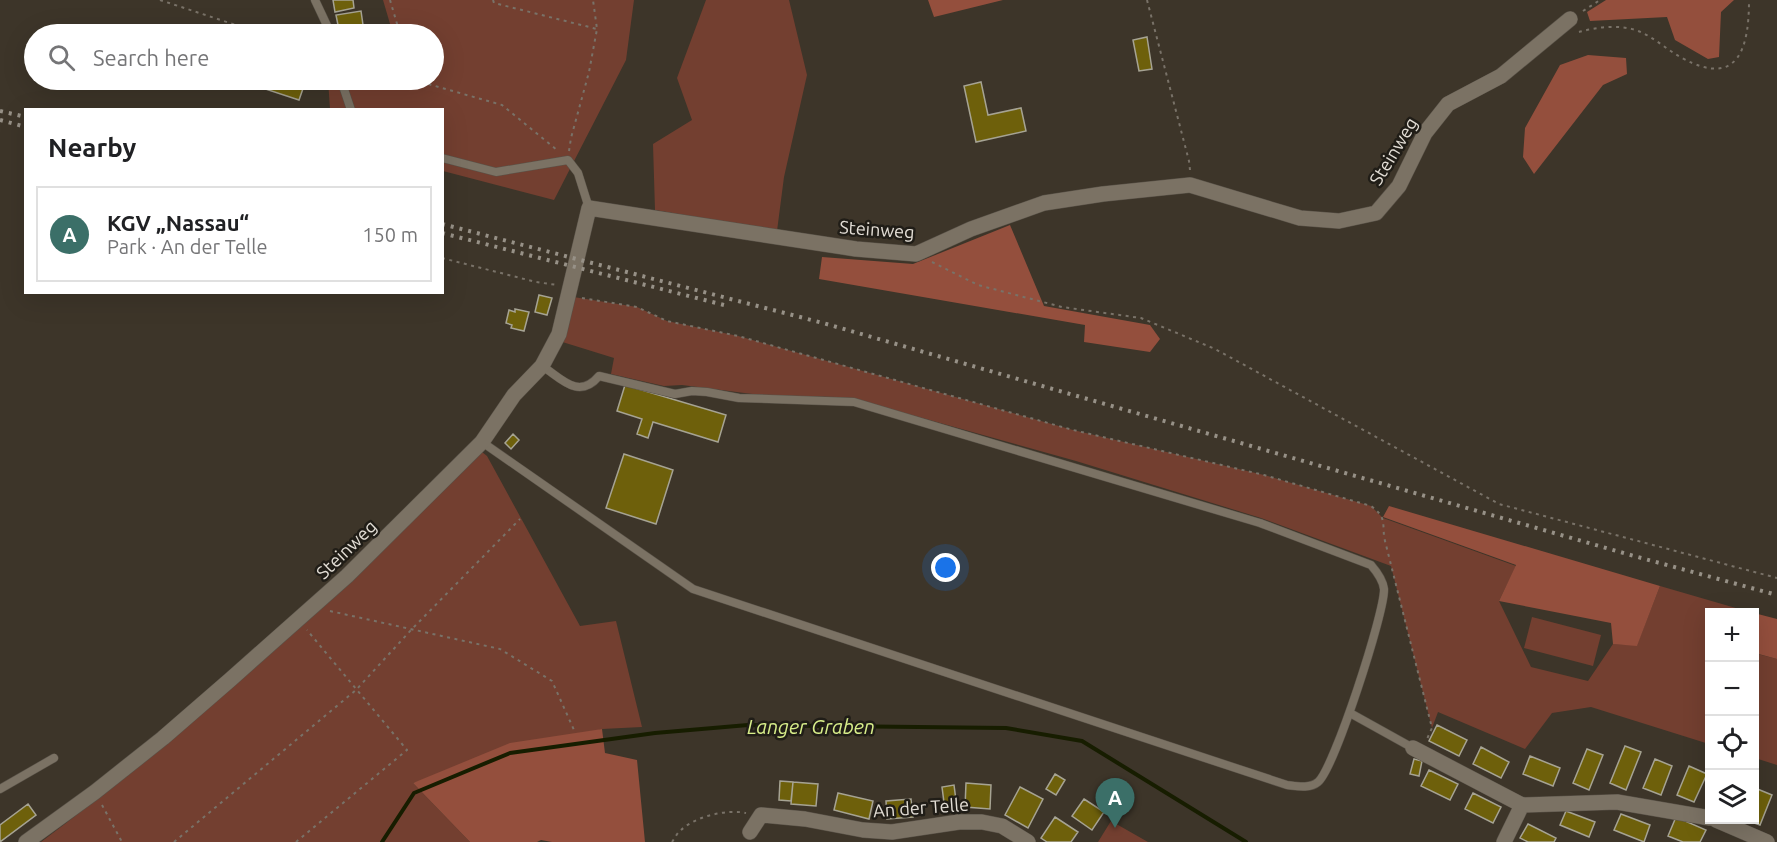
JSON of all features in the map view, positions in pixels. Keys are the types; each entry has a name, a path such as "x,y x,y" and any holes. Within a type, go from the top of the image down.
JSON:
{"street":[{"name":"Steinweg","path":"26,842 95,792 171,731 313,607 482,442 514,395 542,366 559,334 589,208 856,249 916,254 972,229 1044,203 1190,185 1300,218 1339,221 1376,213 1399,186 1425,133 1448,104 1501,76 1571,26"},
{"path":"1417,750 1522,805 1617,802 1705,817"},
{"path":"1504,842 1522,805"},
{"path":"750,832 761,815"},
{"name":"An der Telle","path":"761,815 805,819 883,832 905,831 959,822 982,822 1002,826 1028,842"},
{"path":"1727,824 1767,842"}],"lane":[{"path":"315,0 326,24"},
{"path":"344,90 350,108"},
{"path":"444,159 496,172 568,160 578,173 589,208"},
{"path":"482,442 693,589 1287,785 1310,786 1320,780 1332,760 1350,713 1378,619 1384,590 1377,572 1371,565 1260,523 854,402 739,398 692,391 675,394 599,376 594,382 582,387 563,383 542,366"},
{"path":"1350,713 1417,750"},
{"path":"0,789 54,758"}],"path":[{"path":"160,0 233,24"},
{"path":"390,0 397,24"},
{"path":"493,0 494,3 597,29"},
{"path":"568,160 571,138 589,72 597,29 593,0"},
{"path":"1147,0 1189,161 1190,185"},
{"path":"1571,26 1600,0"},
{"path":"1571,26 1615,27 1638,31 1697,66 1714,69 1726,67 1743,51 1747,38 1749,0"},
{"path":"444,89 502,105 568,160"},
{"path":"916,254 978,285 1062,307 1141,318 1204,345 1499,504 1777,578"},
{"path":"444,259 637,307 667,321 738,336 1073,430 1264,475 1371,506 1380,512 1383,518 1384,537 1432,728 1417,750"},
{"path":"174,842 356,690 412,629 520,519"},
{"path":"313,607 500,649 552,681 573,730"},
{"path":"296,842 407,750 298,620"},
{"path":"95,792 122,842"},
{"path":"672,842 689,824 712,816 736,811 761,815"},
{"path":"180,837 185,842"}],"shaded area":[{"path":"383,0 634,0 626,60 554,200 444,171 444,108 330,108 329,90 444,90 444,24 390,24"},
{"path":"706,0 789,0 807,75 784,177 777,231 655,210 653,144 692,120 677,78"},
{"path":"928,0 1003,0 934,17"},
{"path":"1606,0 1734,0 1721,12 1719,57 1708,59 1675,40 1667,17 1590,21 1587,12"},
{"path":"1588,55 1626,58 1627,74 1603,85 1534,174 1523,157 1525,128 1560,65"},
{"path":"1010,225 1044,306 1150,325 1160,339 1150,352 1084,342 1085,325 819,279 822,257 913,264"},
{"path":"567,296 637,307 667,321 738,336 1073,430 1264,475 1371,506 1383,518 1516,566 1499,601 1531,667 1588,681 1613,644 1637,645 1660,586 1736,608 1705,608 1705,743 1591,707 1552,713 1525,749 1438,712 1432,728 1391,566 1261,518 1076,461 854,399 768,396 682,385 664,386 611,374 614,358 556,340"},
{"path":"482,452 487,456 580,626 616,621 642,727 602,729 413,783 470,842 41,842 99,797 212,702"},
{"path":"1389,506 1660,586 1637,646 1613,644 1611,623 1499,601 1516,565 1383,517"},
{"path":"1759,614 1777,619 1777,659 1759,654"},
{"path":"1532,617 1601,635 1593,666 1524,648"},
{"path":"1759,654 1777,659 1777,765 1759,759"},
{"path":"602,729 605,753 637,760 645,842 541,840 537,842 470,842 413,783 510,743"},
{"path":"1111,821 1148,842 1098,842"}],"building":[{"path":"333,0 353,0 354,8 335,12"},
{"path":"361,11 363,24 338,24 336,15"},
{"path":"1147,37 1152,69 1139,71 1133,40"},
{"path":"981,82 988,115 1021,108 1026,131 976,142 964,86"},
{"path":"268,90 302,90 299,100"},
{"path":"539,295 552,298 547,315 535,312"},
{"path":"515,309 529,312 524,331 511,328 512,325 506,323 509,310 515,312"},
{"path":"625,385 726,415 718,442 653,422 648,438 637,434 642,419 617,411"},
{"path":"513,434 519,440 511,449 505,443"},
{"path":"624,454 673,470 656,524 606,508"},
{"path":"1437,725 1467,740 1459,756 1429,741"},
{"path":"1625,746 1641,752 1626,790 1610,783"},
{"path":"1481,747 1509,762 1501,778 1473,764"},
{"path":"1587,749 1603,755 1589,790 1573,783"},
{"path":"1530,756 1560,768 1553,786 1523,774"},
{"path":"1414,759 1422,761 1419,776 1410,774"},
{"path":"1655,759 1672,766 1661,795 1643,788"},
{"path":"1689,766 1705,773 1705,778 1694,802 1677,795"},
{"path":"1429,770 1458,784 1450,800 1421,786"},
{"path":"1055,774 1065,780 1056,795 1046,789"},
{"path":"780,781 793,782 791,801 779,800"},
{"path":"793,782 818,784 816,806 791,804"},
{"path":"966,783 991,785 990,809 965,807"},
{"path":"954,785 957,808 945,810 942,787"},
{"path":"1020,787 1043,799 1028,828 1005,815"},
{"path":"1759,790 1772,795 1760,825 1757,824"},
{"path":"838,793 873,801 869,819 834,810"},
{"path":"1473,793 1501,807 1493,823 1465,809"},
{"path":"911,799 913,817 887,819 886,801"},
{"path":"1084,799 1104,812 1092,830 1072,816"},
{"path":"28,804 36,815 0,842 0,825"},
{"path":"1566,811 1595,822 1589,837 1560,825"},
{"path":"1621,814 1650,825 1644,842 1614,830"},
{"path":"1055,817 1078,832 1071,842 1047,842 1041,838"},
{"path":"1676,817 1706,830 1700,842 1683,842 1668,836"},
{"path":"1528,824 1556,838 1554,842 1528,842 1520,838"}],"waterway":[{"name":"Langer Graben","path":"382,842 414,793 510,753 655,733 748,725 1006,728 1082,741 1246,842"}],"railway":[{"path":"0,111 24,117"},
{"path":"0,120 24,126"},
{"path":"444,225 823,323 1777,595"},
{"path":"444,234 724,305"}],"place":[{"name":"KGV „Nassau“","path":"1115,828"}]}
